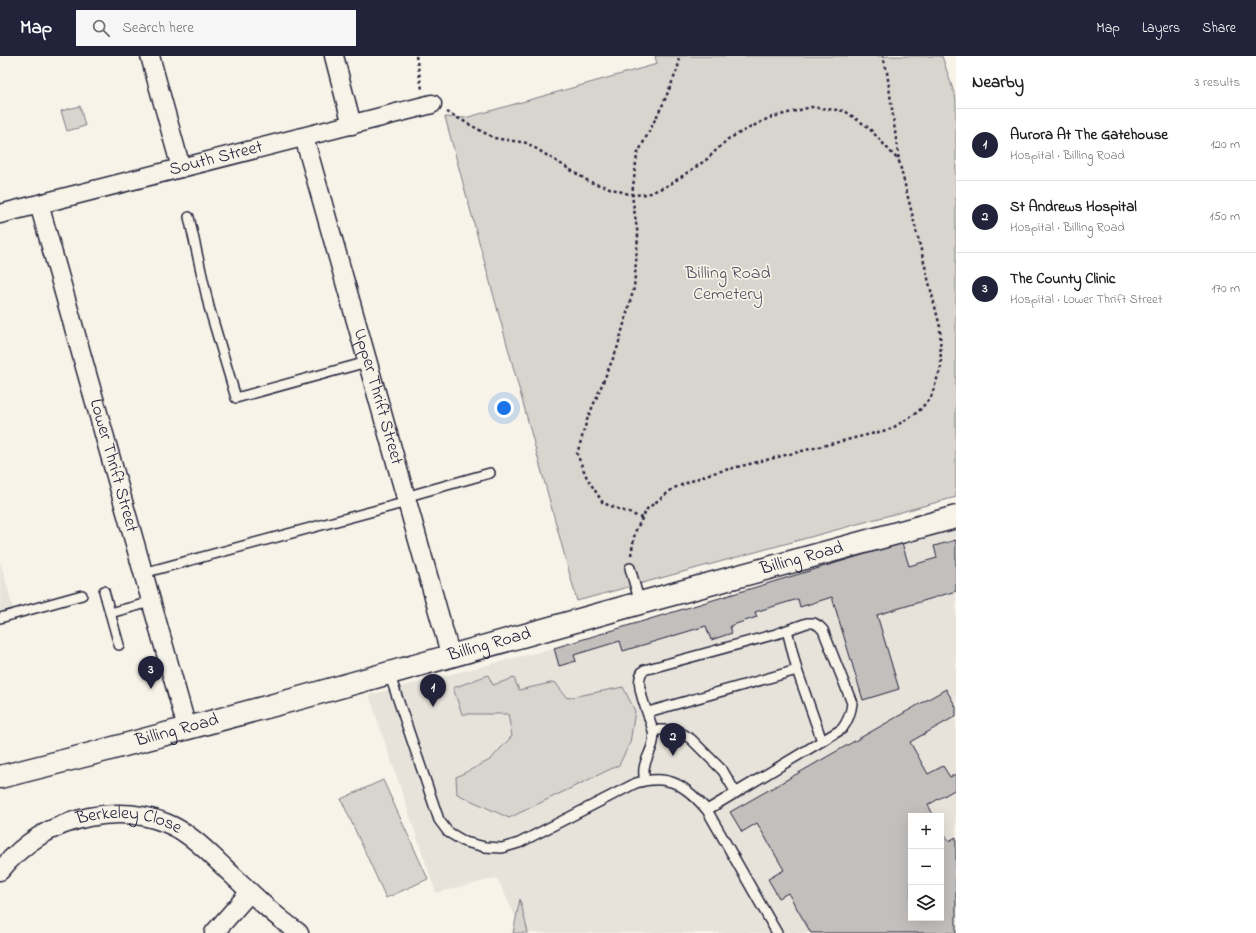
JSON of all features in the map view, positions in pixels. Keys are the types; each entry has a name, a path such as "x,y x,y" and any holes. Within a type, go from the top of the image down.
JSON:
{"street":[{"path":"150,56 181,168"},
{"path":"334,56 352,125"},
{"name":"South Street","path":"0,214 429,105"},
{"name":"Upper Thrift Street","path":"304,137 450,657"},
{"name":"Lower Thrift Street","path":"39,204 187,728"},
{"name":"Billing Road","path":"0,777 389,674 640,603 956,517"},
{"name":"Berkeley Close","path":"0,871 30,842 49,830 73,820 94,816 120,814 144,816 167,823 186,834 205,848 283,922 299,933"},
{"path":"214,933 250,892"}],"lane":[{"path":"189,217 209,307 236,398 367,362"},
{"path":"143,573 406,499 490,473"},
{"path":"630,568 640,603"},
{"path":"104,591 119,645"},
{"path":"0,618 82,595"},
{"path":"110,613 151,602"},
{"path":"645,780 643,773 644,766 652,750 654,739 653,730 639,682 640,673 644,670 776,634 807,623 814,623 823,630 852,703 852,711 848,720 842,729 707,810"},
{"path":"787,630 797,670 822,741"},
{"path":"648,712 797,670"},
{"path":"389,674 439,820 448,832 465,842 485,847 502,848 518,843 636,783 645,780 670,781 684,788 707,810 777,933"},
{"path":"653,730 680,732 691,739 723,771 736,793"}],"path":[{"path":"416,56 429,105 494,138 527,143 590,182 632,195 648,194 670,185 706,160 728,139 769,118 811,107 845,111 869,128 899,161"},
{"path":"642,518 604,503 587,478 577,454 587,420 617,349 634,288 638,236 632,195 637,155 672,83 678,68 679,56"},
{"path":"630,568 634,532 647,509 674,488 709,474 891,429 918,412 931,397 941,367 940,327 899,161 887,72 883,56"}],"shaded area":[{"path":"956,529 956,933 523,933 497,878 436,893 369,695 554,648 902,543"},
{"path":"0,560 13,608 0,611"}],"green space":[{"name":"Billing Road Cemetery","path":"655,56 942,56 956,99 956,497 577,601 445,117 465,118 657,64"},
{"path":"80,106 85,126 67,131 61,111"},
{"path":"488,675 493,685 514,678 519,690 555,682 567,698 623,687 635,711 630,743 619,765 509,818 457,794 456,777 490,760 512,736 508,714 462,714 453,688"},
{"path":"383,780 428,879 386,898 341,799"},
{"path":"520,899 528,933 513,933"}],"building":[{"path":"956,540 956,591 877,615 899,689 863,700 832,597 800,607 798,599 755,612 757,617 730,626 732,633 711,640 706,626 623,651 620,641 574,655 576,661 559,666 554,648 902,543 909,566 937,558 934,546"},
{"path":"946,689 956,707 956,716 910,742 928,774 943,766 950,777 956,774 956,789 928,805 932,813 908,813 908,921 944,921 944,833 949,841 956,837 956,933 811,933 788,893 779,898 768,879 784,870 757,823 742,832 730,812"}],"place":[{"name":"The County Clinic","path":"151,689"},
{"name":"Aurora At The Gatehouse","path":"433,707"},
{"name":"St Andrews Hospital","path":"673,756"}]}
